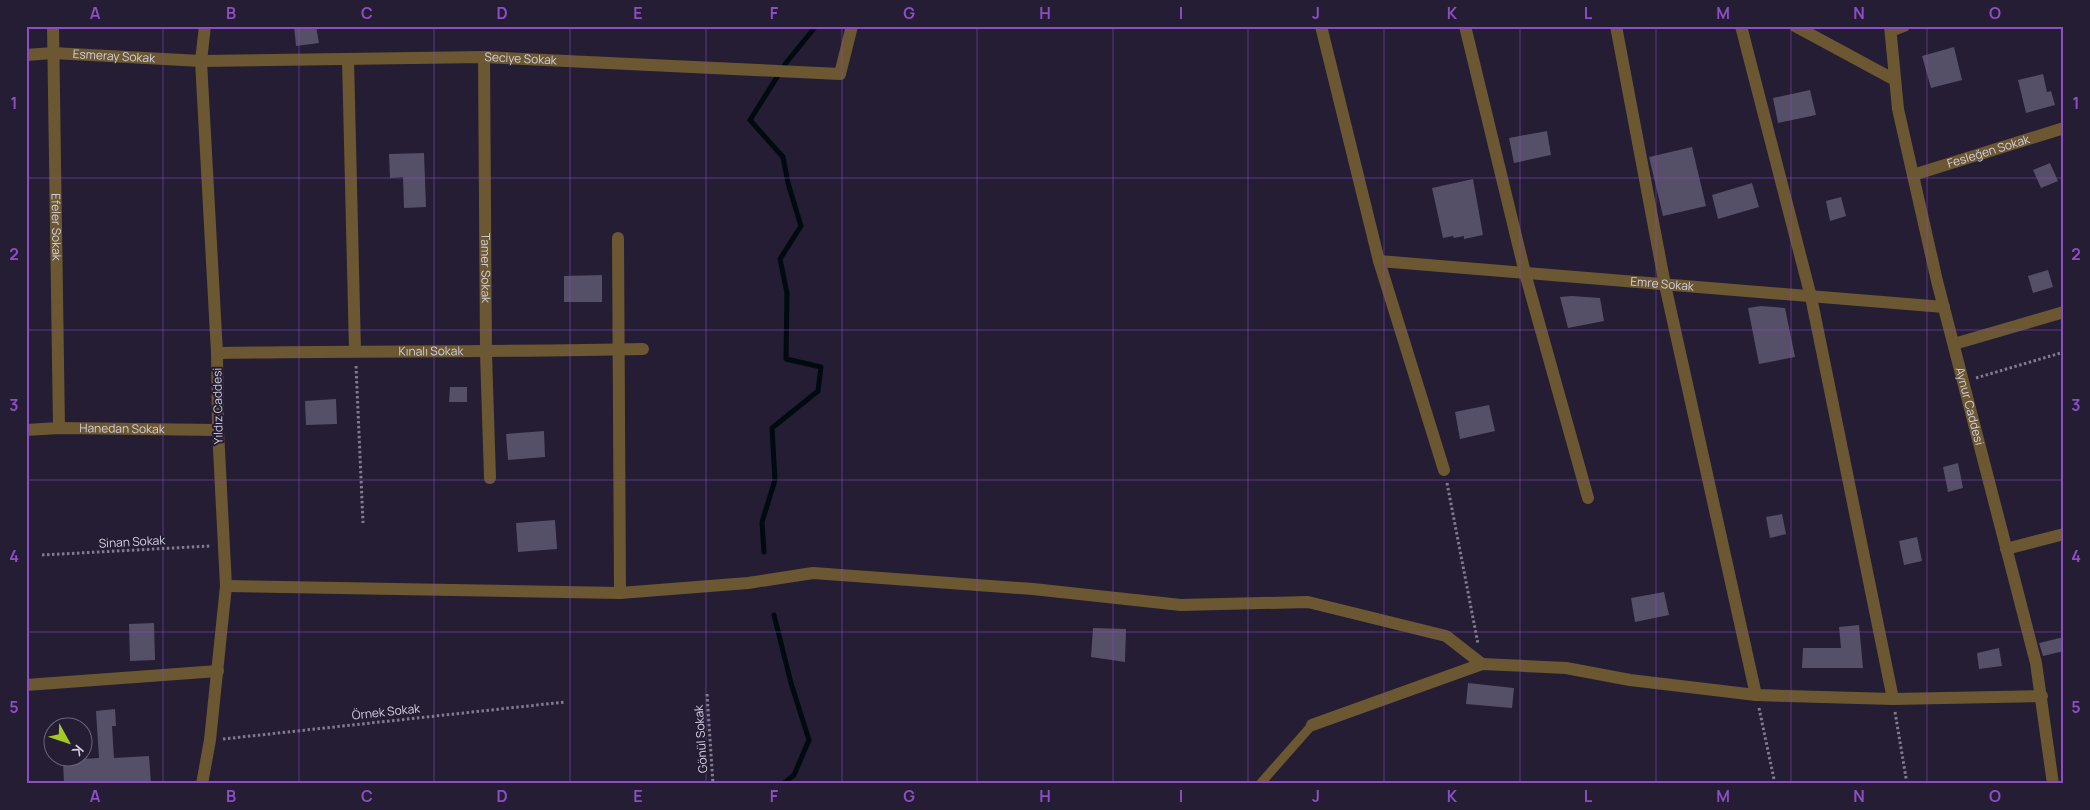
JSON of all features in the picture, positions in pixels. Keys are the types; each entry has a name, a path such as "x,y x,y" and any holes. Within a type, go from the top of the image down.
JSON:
{"street":[{"name":"Efeler Sokak","path":"53,26 59,428"},
{"name":"Yıldız Caddesi","path":"202,784 210,740 226,586 218,430 217,353 201,61 205,26"},
{"name":"Seciye Sokak","path":"201,61 484,57 840,74 852,26"},
{"path":"1321,26 1379,262 1444,470"},
{"path":"1465,26 1525,273 1588,498"},
{"path":"1616,26 1665,285 1756,695"},
{"path":"1741,26 1811,297 1893,700"},
{"path":"1795,26 1896,80"},
{"path":"1891,28 1904,26"},
{"name":"Aynur Caddesi","path":"1891,28 1898,109 1944,308 2036,663 2053,784"},
{"name":"Esmeray Sokak","path":"26,54 53,53 201,61"},
{"name":"Tamer Sokak","path":"484,57 486,352 490,478"},
{"path":"348,59 356,351"},
{"name":"Fesleğen Sokak","path":"1913,175 2064,128"},
{"path":"618,238 620,593"},
{"name":"Emre Sokak","path":"1379,262 1944,308"},
{"path":"1954,344 2064,312"},
{"name":"Kınalı Sokak","path":"217,353 486,352 643,349"},
{"name":"Hanedan Sokak","path":"26,430 59,428 218,430"},
{"path":"2006,549 2064,534"},
{"path":"226,586 620,593 748,583 814,573 1033,589 1181,605 1308,602 1446,636 1482,664"},
{"path":"1312,725 1482,664 1566,668 1630,680 1756,695 1893,700 2042,696"},
{"path":"26,686 218,671"}],"lane":[{"path":"1260,784 1312,725"}],"path":[{"path":"356,351 363,523"},
{"path":"1963,381 2064,352"},
{"path":"1444,470 1482,664"},
{"name":"Sinan Sokak","path":"42,555 223,546"},
{"name":"Gönül Sokak","path":"707,694 713,784"},
{"path":"1756,695 1775,784"},
{"path":"1893,700 1907,784"},
{"name":"Örnek Sokak","path":"210,740 564,702"}],"building":[{"path":"294,26 316,26 319,43 296,46"},
{"path":"1954,47 1962,80 1931,88 1922,56"},
{"path":"2043,74 2047,92 2051,91 2055,105 2026,113 2018,80"},
{"path":"1810,90 1816,115 1778,123 1773,98"},
{"path":"1547,131 1551,155 1514,163 1509,138"},
{"path":"1692,147 1706,206 1663,216 1649,157"},
{"path":"424,153 426,207 404,208 403,177 390,178 389,154"},
{"path":"2050,163 2058,181 2041,188 2033,170"},
{"path":"1473,179 1483,235 1464,239 1464,236 1443,238 1432,188"},
{"path":"1752,183 1759,207 1718,219 1712,195"},
{"path":"1841,197 1846,216 1830,221 1826,201"},
{"path":"2048,270 2053,287 2033,293 2028,276"},
{"path":"602,275 602,302 564,302 564,276"},
{"path":"1560,297 1600,298 1604,321 1568,328"},
{"path":"1761,306 1785,308 1795,357 1759,364 1748,308"},
{"path":"450,387 467,387 467,402 449,402"},
{"path":"336,399 337,424 306,425 305,401"},
{"path":"1489,405 1495,431 1460,439 1455,412"},
{"path":"544,431 545,457 508,460 506,434"},
{"path":"1958,463 1963,488 1948,492 1943,467"},
{"path":"1782,514 1786,534 1770,538 1766,517"},
{"path":"555,520 557,549 518,552 516,523"},
{"path":"1917,537 1922,561 1904,565 1899,541"},
{"path":"1664,592 1669,615 1635,622 1631,598"},
{"path":"154,623 155,660 130,661 129,624"},
{"path":"1859,625 1863,668 1802,668 1803,648 1841,648 1839,627"},
{"path":"1093,628 1126,629 1125,662 1091,657"},
{"path":"2064,637 2064,651 2043,656 2039,643"},
{"path":"1999,648 2002,666 1979,669 1977,653"},
{"path":"1468,683 1514,688 1512,708 1466,704"},
{"path":"115,709 116,726 112,726 114,758 149,756 151,784 64,784 63,768 92,768 92,758 99,758 96,711"}],"waterway":[{"path":"764,552 762,522 775,480 772,428 818,391 821,367 786,359 787,293 780,259 801,226 788,183 783,157 750,120 786,63 816,26"},
{"path":"774,615 791,683 809,740 794,775 783,784"}]}
